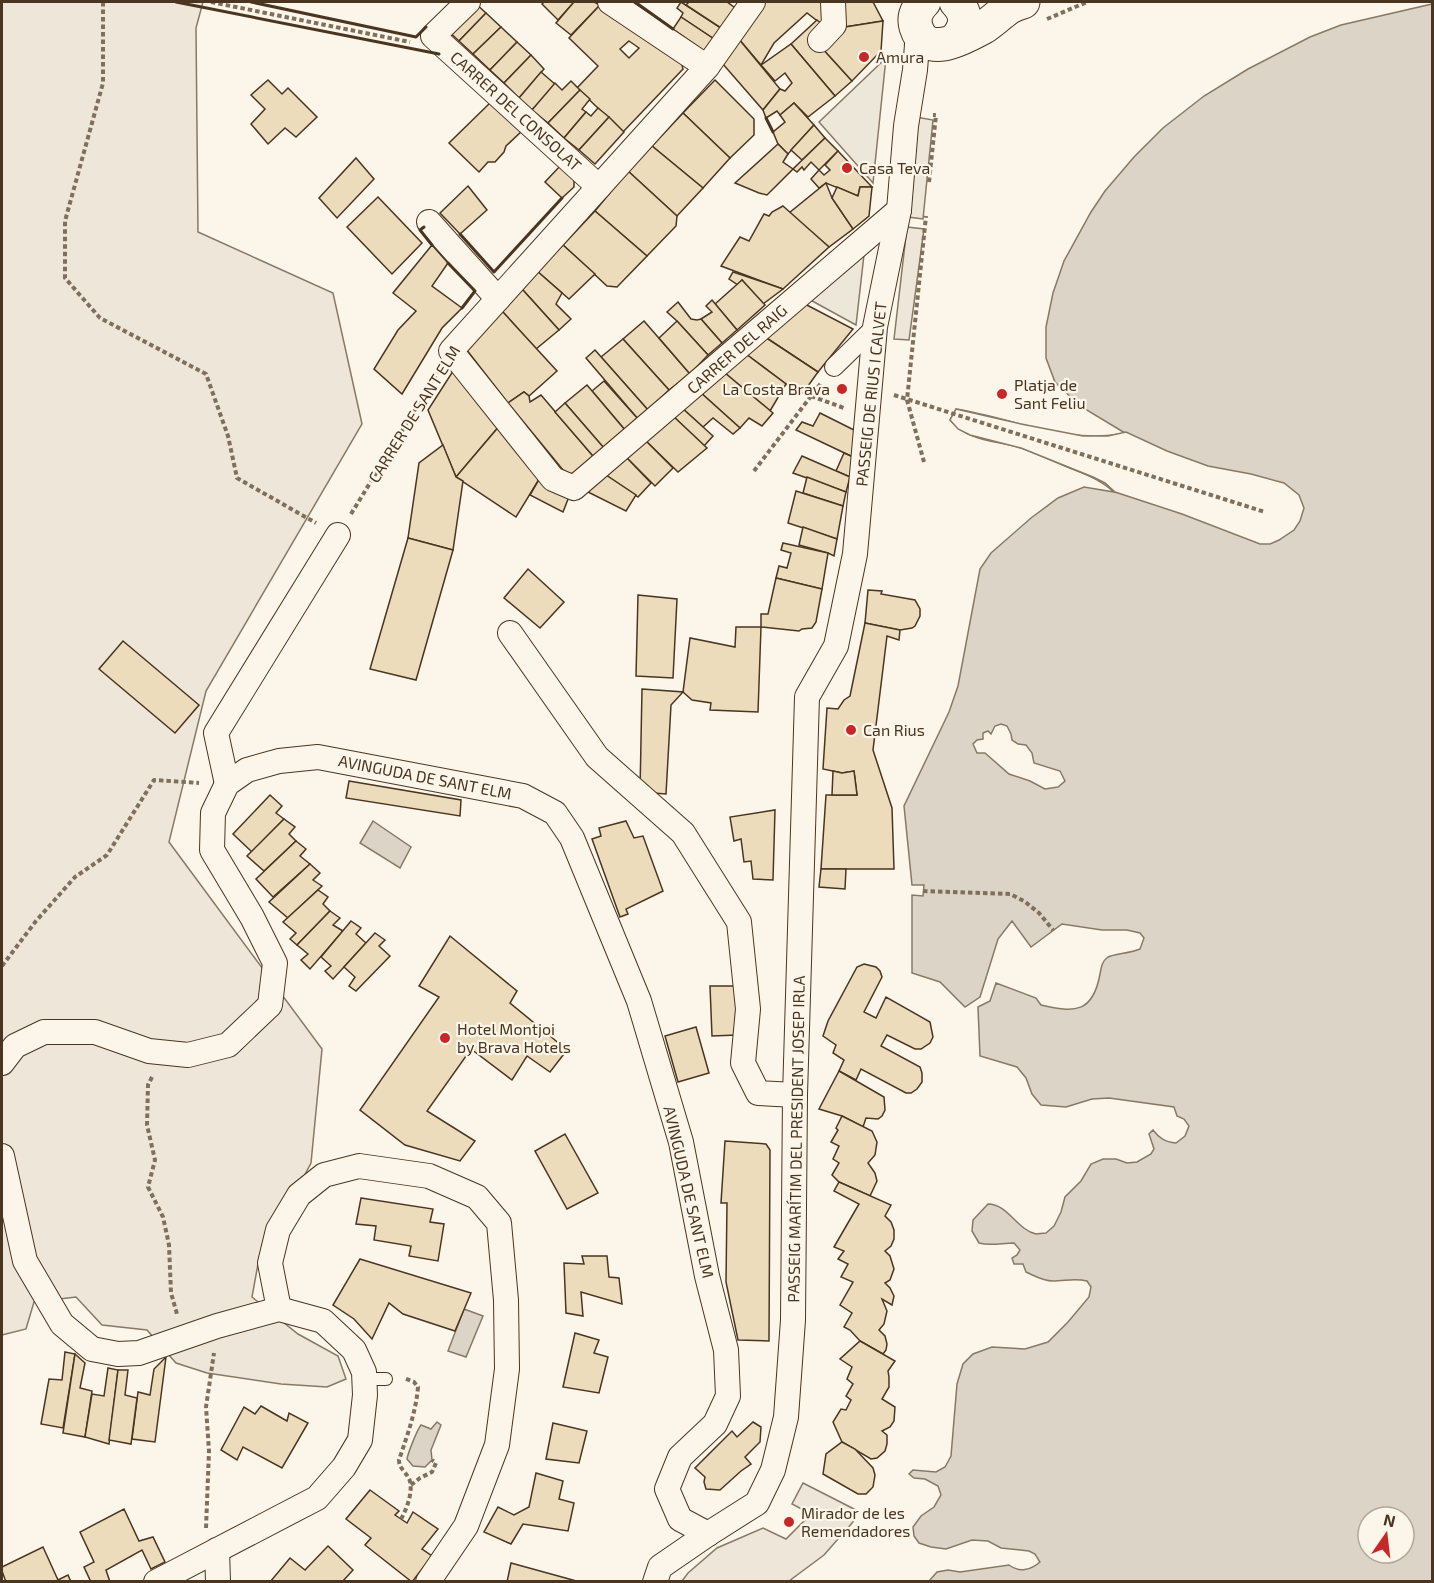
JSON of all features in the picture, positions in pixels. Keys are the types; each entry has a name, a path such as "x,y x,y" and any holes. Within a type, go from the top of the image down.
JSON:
{"main road":[{"path":"936,19 1024,10"}],"street":[{"path":"434,35 468,2"},
{"path":"610,2 707,68"},
{"name":"CARRER DE SANT ELM","path":"451,351 707,68 753,2"},
{"path":"820,40 834,25 833,2"},
{"name":"PASSEIG DE RIUS I CALVET","path":"836,646 855,554 875,327 899,210 906,126 915,70 936,19"},
{"name":"CARRER DEL CONSOLAT","path":"434,35 599,186"},
{"name":"CARRER DEL RAIG","path":"451,351 553,479 574,488 899,210"},
{"path":"429,222 498,299"},
{"path":"834,366 875,327"},
{"path":"2,1063 15,1046 44,1032 95,1032 149,1051 188,1055 228,1045 270,1005 275,963 252,917 212,850 213,813 226,784 216,733 338,535"},
{"path":"510,633 597,757 683,833 740,922 748,1009 743,1063 758,1093 795,1095"},
{"name":"PASSEIG MARÍTIM DEL PRESIDENT JOSEP IRLA","path":"655,1581 660,1567 757,1503 773,1470 786,1417 793,1320 795,1095 807,697 836,646"},
{"name":"AVINGUDA DE SANT ELM","path":"226,784 247,770 279,761 318,757 523,796 555,813 572,838 639,1001 681,1142 707,1276 726,1350 728,1396 715,1424 680,1457 667,1489 680,1520 708,1534"},
{"path":"2,1156 25,1262 62,1324 92,1349 118,1354 139,1353 217,1326 279,1309 323,1321 354,1350 364,1372 375,1379 365,1395 360,1440 344,1467 317,1498 156,1581"},
{"path":"279,1309 270,1263 278,1230 299,1195 324,1175 359,1166 429,1176 477,1197 499,1223 506,1300 507,1369 497,1445 466,1526 428,1581"},
{"path":"217,1550 218,1581"}],"path":[{"path":"103,2 103,83 64,221 65,278 100,318 206,374 228,436 237,478 338,535"},
{"path":"211,2 417,44 434,35"},
{"path":"1024,10 1087,2"},
{"path":"927,114 936,115 929,186"},
{"path":"924,462 907,400 927,210"},
{"name":"CARRER DE SANT ELM","path":"338,535 451,351"},
{"path":"754,471 834,366"},
{"path":"811,396 867,416"},
{"path":"907,400 1265,512"},
{"path":"2,966 36,921 75,877 107,855 154,780 226,784"},
{"path":"923,891 1010,894 1024,901 1053,930"},
{"path":"165,1053 148,1085 147,1125 155,1160 148,1187 163,1217 169,1245 171,1293 177,1316 192,1335"},
{"path":"217,1326 206,1407 209,1451 205,1526 217,1550"},
{"path":"401,1519 408,1506 411,1485 410,1479 399,1466 399,1460 418,1398"},
{"path":"411,1485 432,1472 436,1463 432,1460"}],"shaded area":[{"path":"2,2 203,2 196,28 198,232 333,293 362,424 206,691 169,842 322,1049 311,1163 258,1264 252,1297 298,1334 338,1356 346,1379 327,1387 281,1384 207,1373 176,1363 147,1330 102,1325 76,1297 34,1302 26,1329 2,1335"},
{"path":"1432,4 1432,1581 929,1581 937,1572 948,1570 960,1572 1009,1565 1025,1570 1040,1562 1035,1554 1029,1551 1001,1548 988,1541 972,1540 946,1549 919,1543 914,1536 913,1527 921,1516 934,1507 941,1495 938,1486 909,1474 913,1470 936,1472 945,1467 951,1456 957,1384 963,1364 973,1354 992,1347 1025,1349 1048,1342 1089,1297 1091,1287 1087,1281 1049,1281 1026,1272 1023,1264 1014,1264 1012,1258 1020,1250 1014,1243 979,1243 972,1231 973,1220 988,1204 995,1205 1007,1212 1029,1232 1046,1233 1054,1226 1065,1197 1081,1181 1091,1164 1103,1159 1116,1159 1127,1163 1137,1162 1151,1154 1154,1149 1149,1134 1153,1130 1163,1139 1176,1143 1185,1136 1189,1126 1184,1119 1177,1116 1174,1107 1109,1098 1092,1099 1066,1107 1041,1105 1017,1067 980,1056 978,1007 990,1001 996,983 1036,998 1041,1005 1064,1009 1081,1007 1093,996 1104,960 1140,949 1144,938 1140,933 1062,924 1031,947 1012,921 998,939 980,997 965,1007 940,982 912,973 912,895 923,896 924,885 912,885 904,806 949,712 958,686 980,569 991,553 1058,498 1084,487 1114,492 1091,477 1032,452 965,433 950,420 956,409 1040,429 1082,436 1125,433 1080,406 1055,382 1046,358 1046,327 1053,293 1064,261 1105,191 1163,128 1204,96 1248,69 1310,37 1341,25","holes":["1001,724 1007,726 1012,740 1026,745 1032,753 1034,763 1060,771 1065,781 1058,787 1045,789 1009,774 985,753 977,753 973,744 983,739 983,733 988,731 991,734 995,726"]},
{"path":"886,58 873,183 819,122"},
{"path":"916,117 933,120 923,219 908,217"},
{"path":"907,227 924,229 909,340 894,339"},
{"path":"865,246 856,325 805,297"},
{"path":"373,821 411,847 400,868 360,843"},
{"path":"464,1309 483,1316 466,1357 448,1351"},
{"path":"437,1422 441,1425 431,1450 432,1460 425,1467 413,1466 407,1459 419,1428 421,1425 431,1429"},
{"path":"803,1483 856,1510 853,1522 824,1555 789,1581 682,1581 717,1548 763,1528 786,1539 811,1514 792,1504"}],"pier":[{"path":"956,409 1083,436 1108,436 1126,432 1167,451 1208,466 1284,483 1299,495 1304,508 1294,530 1270,544 1260,544 1182,514 1115,492 1105,483 1093,477 1021,448 970,435 958,429 950,420"}],"building":[{"path":"544,2 574,2 558,20 542,4"},
{"path":"574,2 594,2 600,5 571,35 556,23"},
{"path":"681,2 724,30 717,41 681,17 683,13 677,8"},
{"path":"689,2 727,2 738,10 724,30 686,5"},
{"path":"761,2 826,2 824,26 807,13 774,43 761,65 738,38"},
{"path":"841,2 873,2 883,21 845,27"},
{"path":"475,3 486,13 459,41 446,29"},
{"path":"600,5 680,57 683,69 623,132 577,88 598,66 569,38","holes":["629,41 639,48 629,58 620,49"]},
{"path":"486,13 501,27 473,54 459,41"},
{"path":"681,17 717,41 707,53 673,29"},
{"path":"817,20 824,26 822,48 852,81 835,96 791,44"},
{"path":"883,21 881,51 852,81 822,48 845,27"},
{"path":"501,27 517,42 490,70 473,54"},
{"path":"738,38 780,89 763,110 722,63"},
{"path":"517,42 531,55 504,83 490,70"},
{"path":"791,44 835,96 808,117 794,103 780,115 777,111 766,118 763,110 780,89 785,91 792,83 785,73 775,81 761,65"},
{"path":"531,55 544,69 519,98 504,83"},
{"path":"541,72 556,85 532,110 519,98"},
{"path":"268,80 282,94 288,88 317,117 296,137 285,128 268,144 251,124 265,109 251,95"},
{"path":"715,80 754,119 754,135 730,158 683,113"},
{"path":"571,81 580,90 548,123 532,110 555,83 562,90"},
{"path":"580,90 590,99 582,109 586,112 564,138 548,123"},
{"path":"492,101 523,130 506,146 495,162 488,162 479,172 449,143"},
{"path":"794,103 814,125 788,154 778,144 773,132 785,122 780,115"},
{"path":"598,108 609,117 579,150 564,138 586,112 591,116"},
{"path":"683,113 730,158 703,188 652,146"},
{"path":"609,117 624,132 595,164 579,150"},
{"path":"814,125 825,138 802,160 791,150"},
{"path":"825,138 838,151 819,170 811,162 804,170 802,167 797,172 793,169"},
{"path":"778,144 788,154 783,162 793,169 767,195 735,183"},
{"path":"652,146 703,188 677,216 628,171"},
{"path":"838,151 872,187 860,187 858,196 826,183 819,188 811,179 819,170 824,175 830,170 825,165"},
{"path":"356,158 374,179 337,218 319,198"},
{"path":"561,165 574,178 574,187 562,198 545,182"},
{"path":"628,171 677,216 676,226 647,256 595,211"},
{"path":"826,183 832,198 853,229 829,247 789,213"},
{"path":"468,186 487,210 460,234 440,213"},
{"path":"837,187 858,196 860,187 872,187 869,216 853,229 832,198"},
{"path":"378,197 422,243 392,274 347,227"},
{"path":"783,206 829,247 783,289 721,266 740,237 749,241 764,214 769,216"},
{"path":"595,211 647,256 617,287 607,286 563,245"},
{"path":"432,245 448,263 432,286 462,308 442,328 402,394 374,369 398,330 416,311 393,293"},
{"path":"563,245 595,274 569,299 537,271"},
{"path":"537,271 562,293 556,304 571,319 559,330 522,289"},
{"path":"733,272 783,289 763,304 742,280 738,285 729,279"},
{"path":"742,280 765,305 737,330 715,304"},
{"path":"522,289 559,330 536,349 502,311"},
{"path":"712,300 737,330 722,343 701,319 712,312 706,306"},
{"path":"678,302 691,319 701,319 722,343 708,355 667,312"},
{"path":"801,302 853,329 818,372 765,337"},
{"path":"502,311 557,371 529,396 524,392 508,403 466,349"},
{"path":"644,321 690,374 669,390 623,339"},
{"path":"677,321 708,355 690,374 659,338"},
{"path":"765,337 818,372 803,393 786,384 746,354"},
{"path":"623,339 669,390 648,410 601,357"},
{"path":"595,350 648,410 638,419 586,358"},
{"path":"746,354 786,384 770,411 725,373"},
{"path":"455,368 501,424 456,477 428,410"},
{"path":"725,373 773,413 762,426 749,418 740,428 700,392"},
{"path":"604,381 638,419 625,430 592,391"},
{"path":"587,385 625,430 604,448 565,403"},
{"path":"524,392 529,396 530,402 541,395 593,456 572,475 563,470 508,403"},
{"path":"700,392 740,428 733,434 713,418 703,427 682,408"},
{"path":"565,403 604,448 593,456 555,412"},
{"path":"682,408 713,436 704,446 673,416"},
{"path":"820,413 856,431 853,457 796,430 802,422 813,426"},
{"path":"673,416 707,448 678,472 646,441"},
{"path":"501,424 541,476 516,517 456,477"},
{"path":"646,441 673,468 655,486 626,457"},
{"path":"443,445 456,477 463,481 453,550 408,538 419,463"},
{"path":"844,453 853,457 850,477 836,471"},
{"path":"802,456 850,477 846,492 793,473"},
{"path":"626,457 651,483 638,497 606,475"},
{"path":"606,475 636,495 626,511 588,492"},
{"path":"541,476 570,494 563,512 530,495"},
{"path":"807,477 846,492 843,506 803,493"},
{"path":"796,491 843,506 837,539 788,523"},
{"path":"803,527 837,539 834,556 799,545"},
{"path":"408,538 453,550 416,680 370,669"},
{"path":"783,543 828,553 822,589 776,578 779,566 787,568 791,553 781,550"},
{"path":"528,569 564,602 540,628 504,598"},
{"path":"776,578 822,589 816,622 812,628 799,631 761,627 761,614 768,614"},
{"path":"868,590 882,591 881,594 915,600 920,609 920,616 915,626 900,630 865,623"},
{"path":"638,595 677,599 673,678 636,676"},
{"name":"Can Rius","path":"865,623 900,630 899,640 887,636 873,750 892,808 894,869 821,869 826,795 857,795 854,771 842,773 823,769 827,708 838,709 850,696"},
{"path":"736,627 761,627 758,712 710,710 711,703 692,700 683,692 690,638 735,647"},
{"path":"123,641 199,705 175,733 99,669"},
{"path":"642,689 683,692 671,705 666,794 640,792"},
{"path":"833,771 842,773 854,771 857,795 832,795"},
{"path":"349,781 461,800 460,816 346,798"},
{"path":"270,795 282,806 276,813 284,819 252,852 233,834"},
{"path":"775,810 773,880 753,879 751,861 744,862 741,839 734,841 730,817"},
{"path":"284,819 295,827 289,834 296,841 264,871 247,856"},
{"path":"626,821 634,838 643,836 663,891 626,909 628,914 620,917 592,839 601,836 599,828"},
{"path":"296,841 306,849 300,856 310,864 273,897 256,879"},
{"path":"310,864 320,873 313,880 322,886 288,918 269,902"},
{"path":"821,869 846,869 845,889 819,887"},
{"path":"318,890 328,897 323,904 330,911 297,945 290,939 296,933 283,922"},
{"path":"330,911 340,918 333,925 343,931 310,969 301,960 308,954 297,945"},
{"path":"351,921 361,928 356,934 366,943 333,979 325,971 331,966 321,957"},
{"path":"375,933 385,940 379,946 390,956 356,991 349,986 355,977 344,967"},
{"path":"450,936 517,991 510,1003 567,1050 550,1072 527,1056 512,1080 471,1049 427,1111 475,1141 460,1161 405,1145 360,1110 439,997 419,986"},
{"path":"864,964 876,967 882,977 864,1012 876,1018 886,997 930,1022 933,1037 930,1043 921,1049 915,1049 887,1035 881,1046 920,1067 922,1082 911,1093 906,1093 861,1069 856,1080 839,1071 844,1060 833,1053 836,1045 823,1036 828,1021 857,967"},
{"path":"710,986 737,986 737,1035 712,1036"},
{"path":"696,1027 709,1073 678,1082 665,1036"},
{"path":"839,1071 884,1097 885,1110 882,1116 878,1119 866,1118 863,1127 842,1116 819,1109"},
{"path":"842,1116 872,1131 877,1142 875,1155 868,1163 877,1181 870,1196 839,1182 832,1175 839,1163 833,1159 839,1146 831,1142"},
{"path":"565,1134 598,1193 567,1209 535,1151"},
{"path":"725,1141 766,1144 770,1150 769,1341 738,1340 726,1282 727,1203 721,1203"},
{"path":"839,1182 891,1205 885,1216 891,1222 894,1239 885,1251 890,1256 894,1269 890,1280 885,1283 894,1296 892,1305 882,1299 887,1311 884,1324 879,1330 885,1336 887,1344 883,1354 860,1341 844,1327 852,1313 840,1305 853,1282 841,1277 848,1264 838,1259 844,1251 834,1247 859,1204 834,1191"},
{"path":"361,1198 433,1209 430,1222 444,1224 438,1261 409,1256 411,1246 374,1240 376,1226 356,1224"},
{"path":"582,1256 607,1256 609,1277 619,1278 622,1304 581,1292 583,1316 566,1313 564,1263 584,1264"},
{"path":"360,1259 471,1293 455,1331 403,1314 389,1303 372,1339 354,1319 333,1305"},
{"path":"575,1333 599,1340 594,1353 608,1357 599,1393 563,1387"},
{"path":"860,1341 895,1361 888,1371 889,1387 882,1399 895,1407 894,1421 890,1427 882,1431 887,1435 885,1451 877,1458 871,1459 842,1442 833,1422 841,1409 846,1410 851,1400 846,1396 853,1384 847,1379 852,1367 840,1359"},
{"path":"65,1352 75,1354 63,1428 41,1424 49,1379 62,1380"},
{"path":"75,1354 85,1363 80,1388 92,1391 85,1437 63,1433"},
{"path":"166,1357 155,1442 132,1439 138,1392 150,1395 154,1369"},
{"path":"108,1368 118,1370 109,1444 85,1437 92,1394 104,1396"},
{"path":"118,1370 128,1370 125,1395 137,1398 131,1444 109,1440"},
{"path":"261,1406 287,1421 289,1413 308,1423 282,1468 243,1447 237,1460 221,1450 244,1407 255,1414"},
{"path":"753,1422 761,1427 760,1442 745,1457 751,1464 720,1490 706,1489 705,1477 695,1468 732,1431 737,1437"},
{"path":"553,1423 587,1431 579,1463 546,1459"},
{"path":"842,1442 855,1449 873,1468 875,1475 873,1487 866,1494 858,1494 823,1474 826,1454"},
{"path":"536,1473 563,1481 559,1499 574,1503 568,1531 523,1524 511,1544 484,1532 498,1507 514,1515 529,1507"},
{"path":"370,1490 399,1511 395,1515 407,1523 413,1512 438,1529 422,1549 432,1556 412,1582 365,1545 371,1538 346,1519"},
{"path":"124,1509 139,1541 153,1537 165,1562 151,1569 142,1550 106,1570 110,1582 91,1582 84,1567 94,1562 80,1532"},
{"path":"328,1546 353,1570 342,1582 270,1582 290,1558 305,1570"},
{"path":"43,1547 58,1580 68,1575 71,1582 6,1582 2,1567"},
{"path":"511,1563 580,1582 507,1582"}],"wall":[{"path":"176,2 439,54"},
{"path":"251,2 416,37 426,27"},
{"path":"635,2 673,29"},
{"path":"766,118 773,132"},
{"path":"460,234 494,272 562,198"},
{"path":"424,227 420,230 432,245"},
{"path":"448,263 475,291 462,308"}],"place":[{"name":"Amura","path":"864,57"},
{"name":"Casa Teva","path":"847,168"},
{"name":"La Costa Brava","path":"842,389"},
{"name":"Platja de Sant Feliu","path":"1002,394"},
{"name":"Can Rius","path":"851,730"},
{"name":"Hotel Montjoi by Brava Hotels","path":"445,1038"},
{"name":"Mirador de les Remendadores","path":"789,1522"}]}
